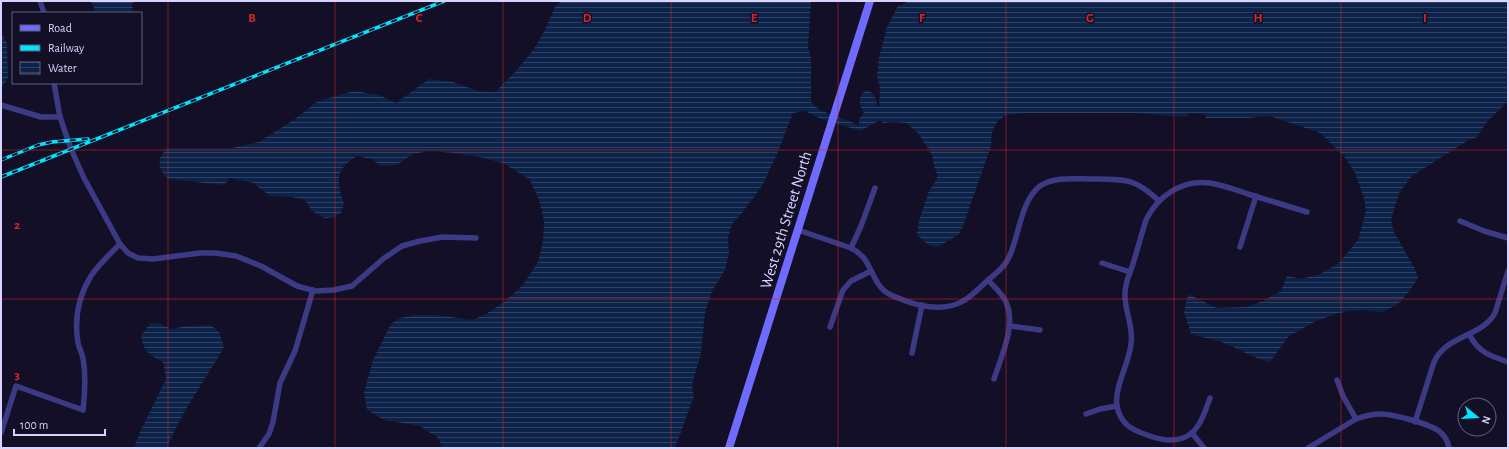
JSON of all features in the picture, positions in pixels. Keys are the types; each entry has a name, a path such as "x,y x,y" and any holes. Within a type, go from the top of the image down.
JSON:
{"main road":[{"name":"West 29th Street North","path":"729,448 870,1"}],"street":[{"path":"40,1 44,12"},
{"path":"54,84 60,117 71,149 84,178 120,244 128,253 138,258 153,259 200,253 215,253 236,256 261,266 297,286 313,290 334,290 352,286 383,259 402,246 443,237 476,238"},
{"path":"1,105 41,117 60,117"},
{"path":"798,230 851,248 862,256 884,291 893,296 922,305 939,308 957,304 970,296 1002,268 1010,256 1028,201 1035,190 1047,182 1061,179 1119,179 1145,188 1159,201"},
{"path":"1210,398 1200,423 1192,433 1179,440 1165,440 1139,432 1122,419 1117,406 1117,392 1132,342 1132,332 1125,293 1146,220 1150,212 1159,201 1173,190 1183,185 1198,182 1217,184 1307,212"},
{"path":"851,248 875,188"},
{"path":"1240,247 1256,196"},
{"path":"1460,221 1484,231 1508,238"},
{"path":"1,433 16,386 83,410 85,392 83,358 77,333 76,317 78,305 82,293 92,274 120,244"},
{"path":"1102,263 1130,272"},
{"path":"830,327 843,290 851,281 871,271"},
{"path":"1415,422 1434,362 1438,354 1448,345 1482,328 1492,318 1508,271"},
{"path":"988,280 1002,295 1006,302 1010,318 1010,326 994,380"},
{"path":"259,448 269,434 274,419 280,383 295,351 313,290"},
{"path":"912,353 922,305"},
{"path":"1010,326 1040,330"},
{"path":"1469,334 1474,344 1482,351 1492,357 1508,362"},
{"path":"1337,380 1343,396 1356,419"},
{"path":"1086,414 1100,409 1117,406"},
{"path":"1308,448 1356,419 1368,415 1381,414 1398,416 1435,428 1447,441 1449,448"},
{"path":"1192,433 1204,448"}],"water":[{"path":"91,1 134,1 132,5 133,12 96,12"},
{"path":"561,1 811,1 808,47 811,59 811,102 820,110 859,125 859,119 864,113 860,104 860,98 863,92 866,90 871,92 876,98 877,106 879,106 880,88 877,76 879,57 887,27 898,6 909,1 1508,1 1508,101 1487,122 1476,138 1467,141 1412,176 1399,193 1391,220 1394,232 1415,269 1418,278 1409,292 1397,305 1382,312 1359,310 1338,313 1316,321 1289,336 1270,362 1258,359 1230,345 1191,334 1184,312 1188,294 1217,308 1246,307 1263,301 1281,291 1287,276 1301,279 1320,274 1339,263 1358,240 1366,211 1364,198 1355,173 1344,156 1320,133 1270,116 1247,118 1206,118 1204,114 1188,113 1187,117 1133,113 1027,113 1007,115 998,120 992,132 991,146 959,234 936,247 930,246 919,237 917,233 919,221 929,191 937,179 932,155 918,133 906,123 883,123 880,120 861,131 821,119 805,111 793,113 777,154 762,186 732,224 728,238 729,254 725,270 712,291 705,313 701,353 692,385 694,396 675,448 443,448 438,438 420,426 384,420 367,410 364,393 373,360 391,324 400,318 416,315 435,315 473,320 503,303 523,285 538,262 543,241 544,221 539,200 530,180 505,164 485,158 454,153 429,151 413,154 397,165 382,166 371,159 357,156 345,166 339,177 340,189 344,204 341,213 334,217 325,218 312,211 305,200 292,197 270,196 253,183 230,178 224,185 168,179 160,168 161,156 167,148 232,148 259,142 295,119 318,101 354,91 379,95 396,103 429,79 453,82 477,91 495,92 517,70 534,49 545,30 555,7"},
{"path":"1,31 7,44 8,78 1,87"},
{"path":"158,323 172,329 187,326 211,325 219,332 224,347 186,409 167,448 134,448 140,432 166,379 163,362 147,352 143,345 141,335 150,324"}],"railway":[{"path":"1,177 444,1"},
{"path":"1,160 38,145 52,142 88,139"}]}
